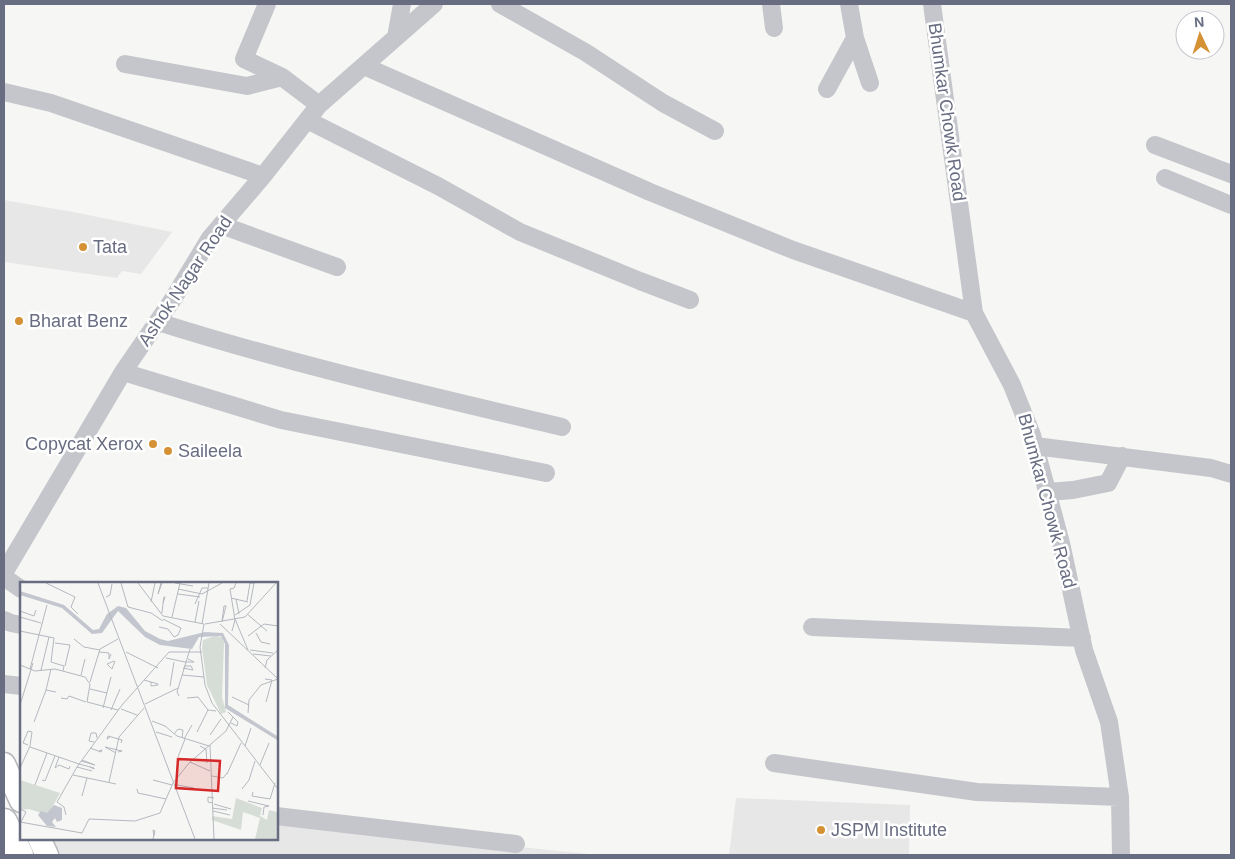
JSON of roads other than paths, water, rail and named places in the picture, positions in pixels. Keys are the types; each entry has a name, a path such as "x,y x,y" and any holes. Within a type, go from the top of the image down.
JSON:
{"highway":[{"path":"4,822 20,855"}],"main road":[{"path":"12,773 20,798"},
{"path":"39,839 47,855"}],"street":[{"path":"267,4 244,59 282,77 319,105"},
{"path":"396,37 402,4"},
{"name":"Ashok Nagar Road","path":"4,575 123,372 158,322 192,264 210,238 263,176 319,105 434,4"},
{"path":"500,4 585,52 663,103 715,132"},
{"path":"771,4 774,28"},
{"path":"849,4 855,38 870,83"},
{"name":"Bhumkar Chowk Road","path":"932,4 974,312 1012,385 1035,446 1048,492 1084,650 1109,722 1120,797 1121,855"},
{"path":"827,89 855,38"},
{"path":"125,64 247,86 282,77"},
{"path":"364,66 650,192 766,239 974,312"},
{"path":"4,92 52,104 263,176"},
{"path":"307,120 438,186 520,232 640,282 690,300"},
{"path":"1155,145 1231,174"},
{"path":"1165,178 1231,205"},
{"path":"221,225 337,267"},
{"path":"158,322 239,348 395,388 562,426"},
{"path":"123,372 281,420 546,473"},
{"path":"1035,446 1211,468 1231,474"},
{"path":"1048,492 1074,490 1108,483 1122,456"},
{"path":"4,575 20,589"},
{"path":"4,620 20,625"},
{"path":"812,627 1082,638"},
{"path":"4,684 20,686"},
{"path":"774,763 978,792 1120,797"},
{"path":"278,816 516,844"}],"place":[{"name":"Tata","path":"83,247"},
{"name":"Bharat Benz","path":"19,321"},
{"name":"Copycat Xerox","path":"153,444"},
{"name":"Saileela","path":"168,451"},
{"name":"JSPM Institute","path":"821,830"}]}
